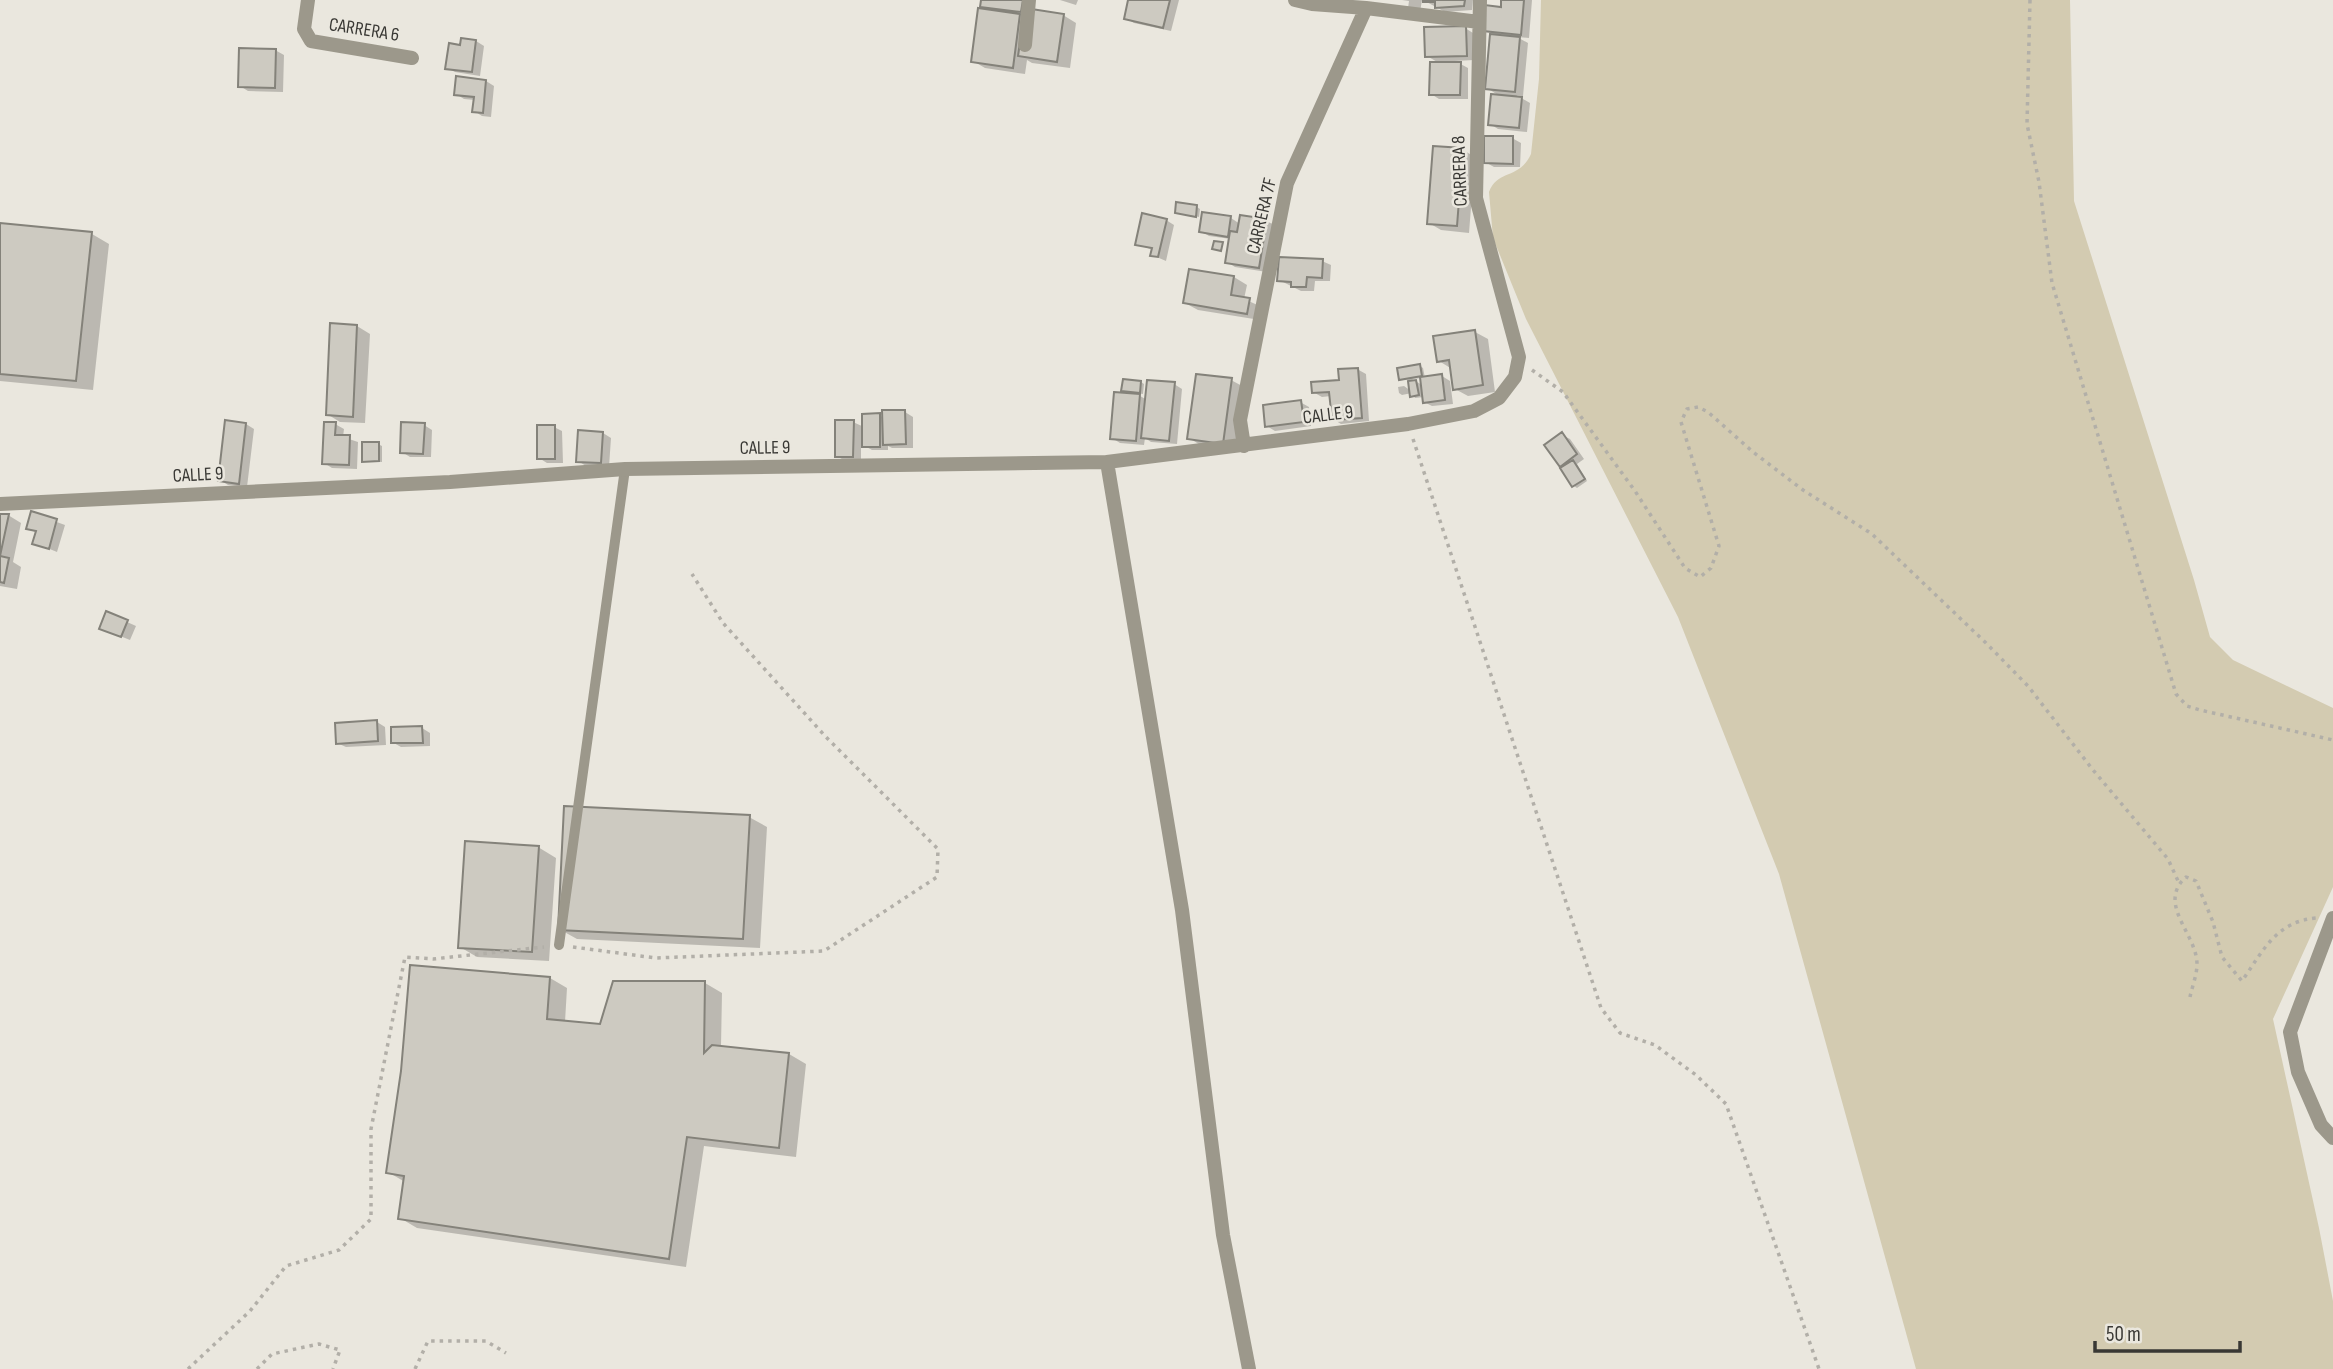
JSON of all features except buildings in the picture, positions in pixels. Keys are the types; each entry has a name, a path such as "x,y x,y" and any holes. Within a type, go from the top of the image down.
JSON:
{"street":[{"name":"CARRERA 6","path":"308,0 304,29 311,41 412,58"},
{"path":"1025,45 1029,0"},
{"path":"1295,0 1479,22"},
{"name":"CARRERA 8","path":"1480,0 1476,198 1519,356 1515,377"},
{"name":"CARRERA 7F","path":"1244,446 1240,420 1287,183 1366,8"},
{"name":"CALLE 9","path":"0,505 450,482 625,469 1107,462 1408,424 1474,411 1499,398 1515,377"},
{"path":"1107,462 1182,909 1223,1235 1249,1369"},
{"path":"2327,918 2290,1032 2298,1072 2321,1125 2333,1138"}],"lane":[{"path":"559,945 625,469"}],"path":[{"path":"2030,0 2027,124 2039,182 2052,283 2176,694 2187,706 2200,710 2333,740"},
{"path":"1519,356 1532,371 1563,392 1635,491 1685,568 1700,577 1711,568 1719,546 1681,422 1687,409 1698,407 1708,412 1803,490 1872,534 2028,685 2093,770 2168,859 2179,883"},
{"path":"1408,424 1601,1008 1620,1032 1655,1045 1696,1074 1726,1104 1819,1369"},
{"path":"188,1369 250,1311 286,1266 339,1250 371,1219 371,1129 405,957 433,959 559,945 656,958 824,951 937,877 938,849 826,737 723,623 692,574"},
{"path":"2190,998 2197,963 2192,942 2181,925 2174,900 2179,883 2186,877 2196,881 2213,922 2222,957 2242,981 2275,934 2308,919 2327,918"},
{"path":"415,1369 428,1341 486,1341 506,1353"},
{"path":"257,1369 272,1354 319,1344 340,1350 333,1369"}],"shaded area":[{"path":"1541,0 2070,0 2074,201 2210,637 2233,660 2333,708 2333,887 2273,1019 2333,1301 2333,1369 1916,1369 1779,874 1678,617 1526,319 1493,238 1489,192 1498,180 1521,168 1531,154 1539,79"}]}
